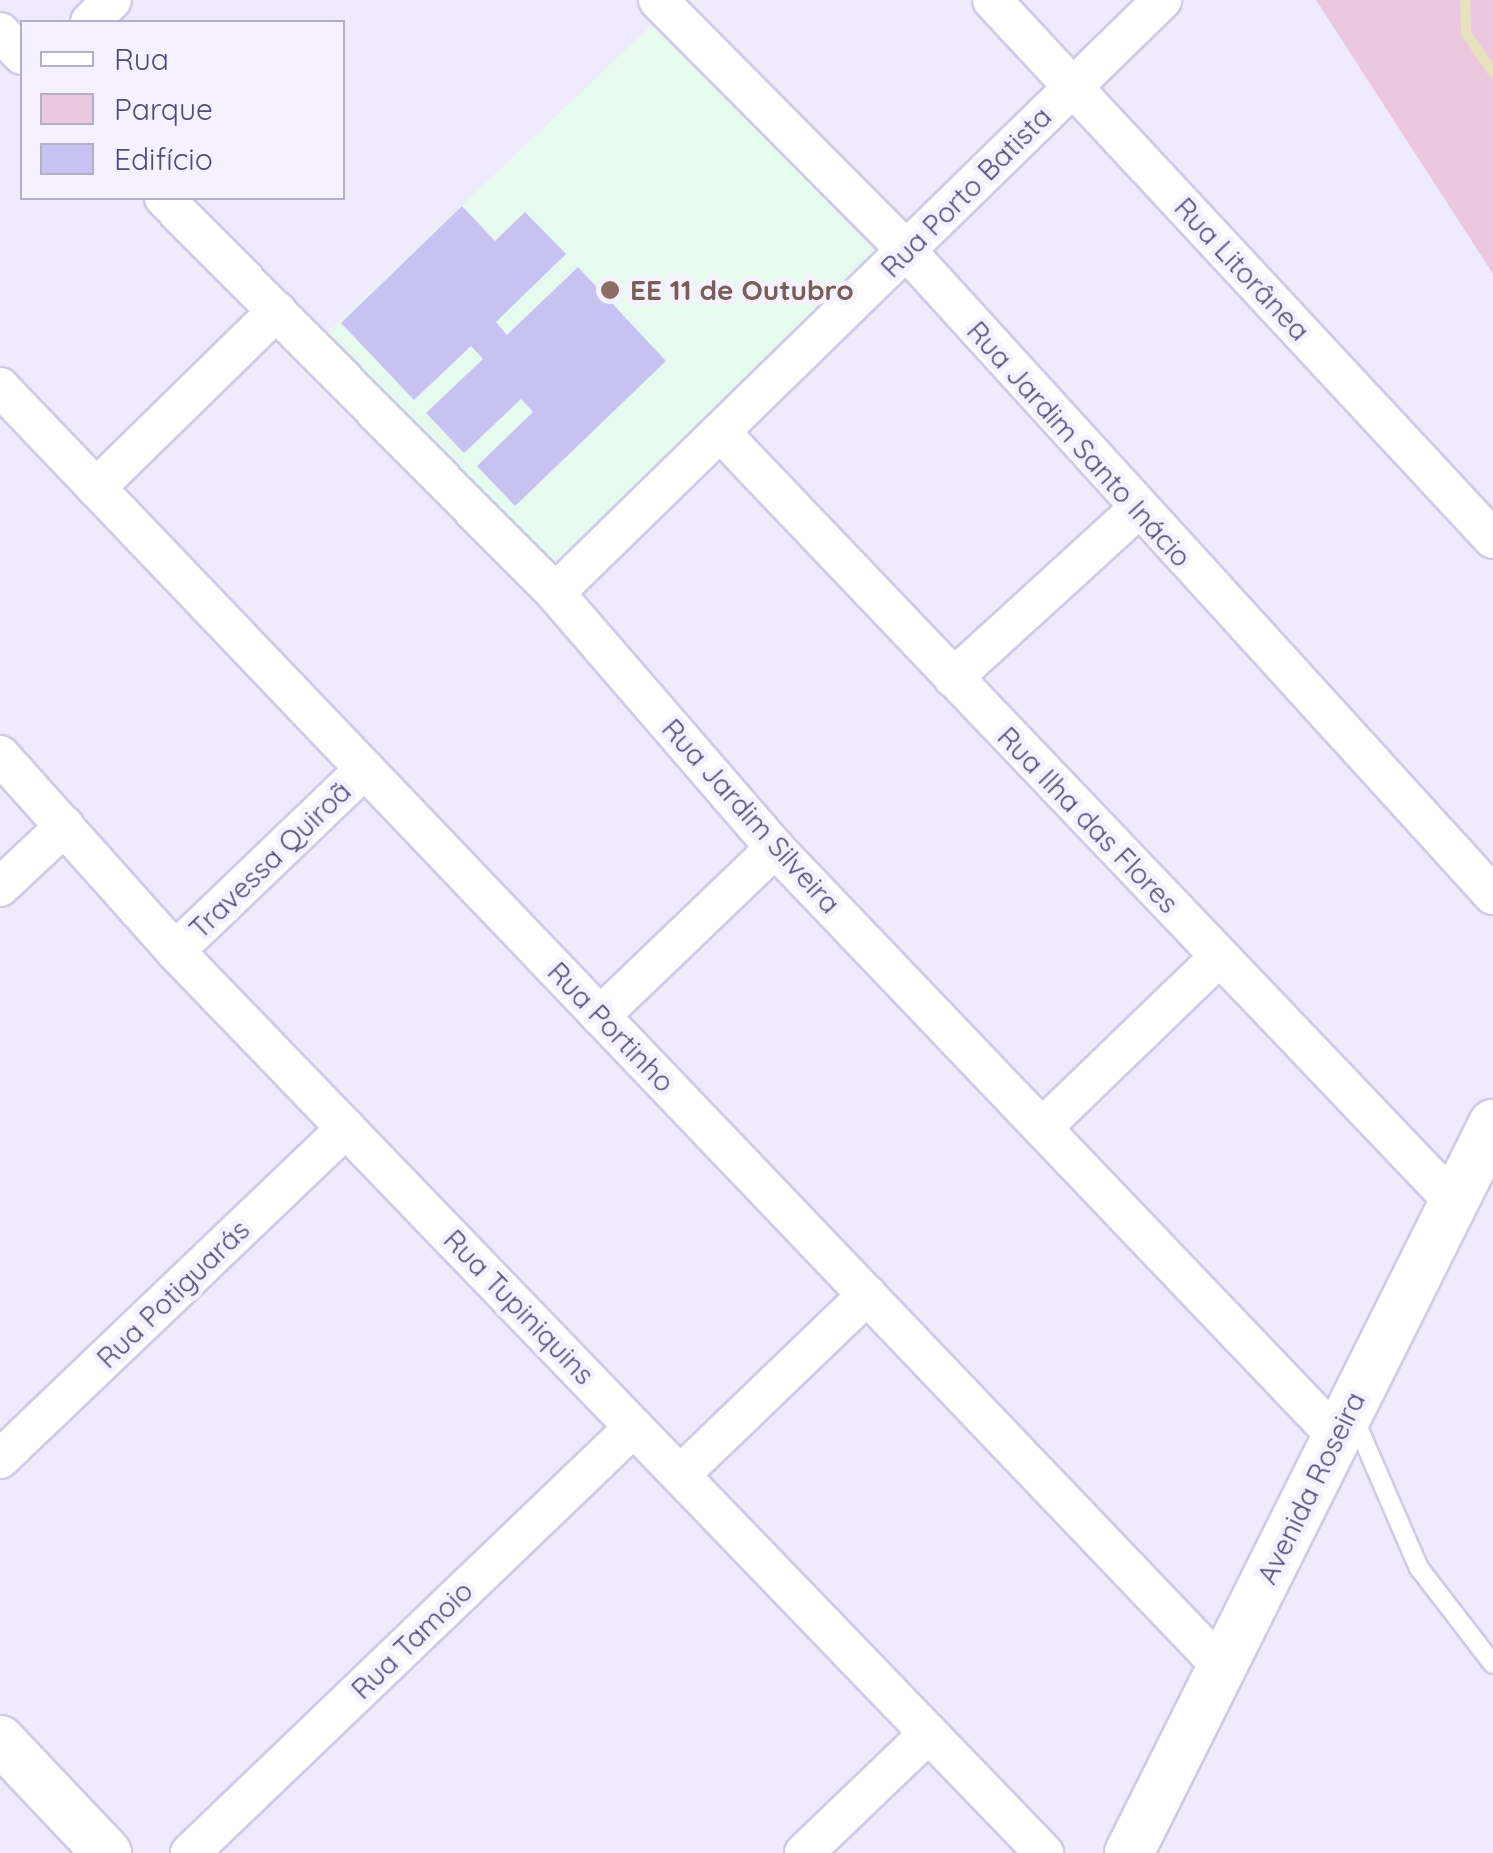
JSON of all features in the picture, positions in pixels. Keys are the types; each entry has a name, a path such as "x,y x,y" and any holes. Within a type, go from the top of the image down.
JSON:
{"street":[{"path":"92,20 112,0"},
{"name":"Rua Jardim Santo Inácio","path":"658,0 906,250 1136,511 1493,896"},
{"name":"Rua Litorânea","path":"992,0 1493,539"},
{"name":"Rua Porto Batista","path":"555,593 724,436 906,250 1162,0"},
{"path":"0,32 20,53"},
{"name":"Rua Jardim Silveira","path":"166,200 555,593 775,848 1042,1128 1344,1422"},
{"path":"96,488 276,311"},
{"name":"Rua Portinho","path":"0,387 1222,1667"},
{"name":"Rua Ilha das Flores","path":"724,436 1454,1202"},
{"path":"952,678 1136,511"},
{"name":"Rua Tupiniquins","path":"0,755 175,951 1044,1853"},
{"name":"Travessa Quiroã","path":"175,951 365,769"},
{"path":"0,887 64,826"},
{"path":"600,1016 775,848"},
{"path":"1042,1128 1219,957"},
{"name":"Avenida Roseira","path":"1129,1853 1493,1124"},
{"name":"Rua Potiguarás","path":"0,1459 346,1128"},
{"path":"680,1474 867,1295"},
{"name":"Rua Tamoio","path":"190,1853 634,1427"},
{"path":"804,1853 929,1733"},
{"path":"0,1740 107,1853"}],"lane":[{"path":"1344,1422 1418,1568 1493,1664"}],"shaded area":[{"name":"EE 11 de Outubro","path":"656,21 879,256 554,576 323,337"}],"green space":[{"path":"1316,0 1493,0 1493,274"}],"building":[{"path":"462,206 495,241 525,212 566,254 496,322 507,335 578,267 666,361 515,506 477,466 533,412 521,399 464,453 426,413 483,359 471,346 414,400 341,323"}],"waterway":[{"path":"1465,0 1466,33 1493,73"}],"place":[{"name":"EE 11 de Outubro","path":"610,290"}]}
